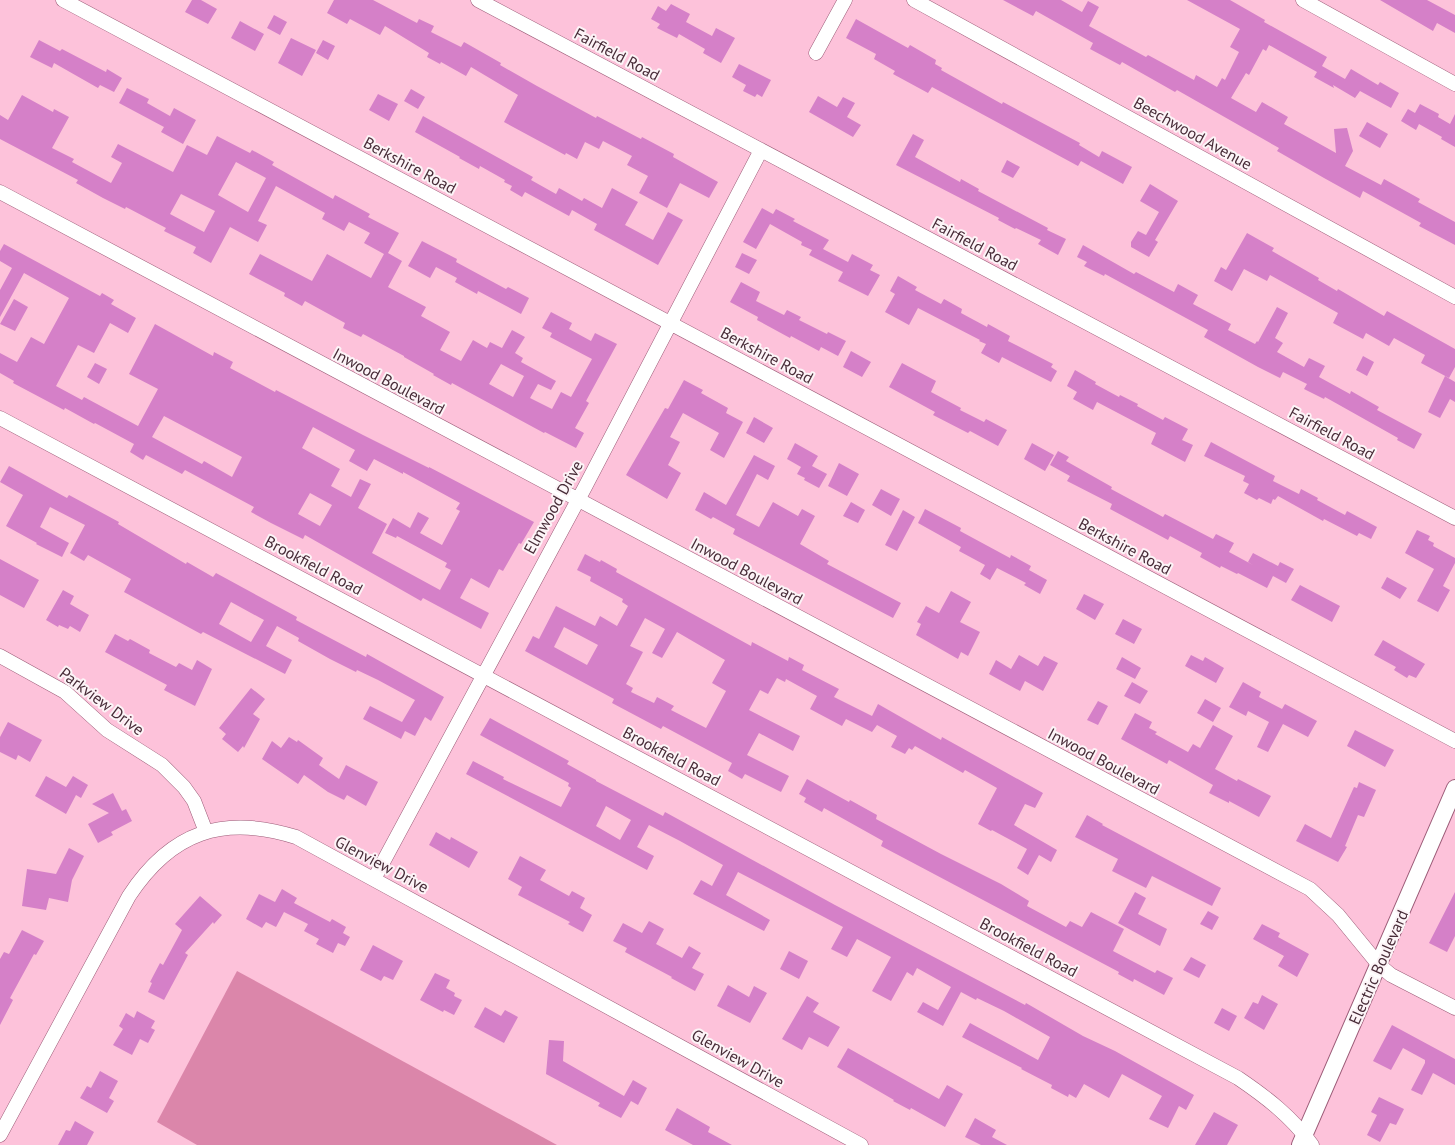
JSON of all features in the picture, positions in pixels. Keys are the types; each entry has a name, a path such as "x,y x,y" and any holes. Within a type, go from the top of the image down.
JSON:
{"street":[{"name":"Berkshire Road","path":"63,0 1455,741"},
{"name":"Fairfield Road","path":"478,0 1455,518"},
{"path":"816,53 845,0"},
{"name":"Beechwood Avenue","path":"914,0 1455,297"},
{"path":"1303,0 1455,84"},
{"name":"Elmwood Drive","path":"374,879 671,324 761,150"},
{"name":"Inwood Boulevard","path":"0,192 577,501 1310,889 1338,915 1379,965 1391,975 1455,1008"},
{"name":"Brookfield Road","path":"0,418 1238,1078 1265,1097 1293,1121 1305,1141"},
{"name":"Parkview Drive","path":"0,656 65,692 107,730 162,765 184,787 194,801 206,832"},
{"name":"Electric Boulevard","path":"1305,1141 1455,788"},
{"name":"Glenview Drive","path":"0,1135 141,877 157,860 175,846 206,832 228,828 252,827 274,830 296,837 861,1145"}],"shaded area":[{"path":"237,971 557,1145 197,1145 157,1122"}],"building":[{"path":"192,0 201,0 217,9 208,24 185,12"},
{"path":"334,0 373,0 417,23 419,19 434,26 431,32 461,47 464,42 537,86 596,118 597,116 641,139 642,137 674,154 673,157 718,182 709,198 680,183 667,208 639,193 648,176 627,165 632,156 603,141 599,149 585,142 577,159 566,153 565,155 504,122 518,95 471,67 466,76 441,62 440,64 427,57 429,53 385,26 380,35 350,19 347,24 327,13"},
{"path":"1003,0 1061,0 1082,12 1088,1 1099,7 1089,26 1194,80 1196,75 1217,87 1222,78 1225,80 1239,52 1230,47 1240,29 1187,0 1230,0 1265,20 1264,22 1327,57 1322,66 1345,79 1351,69 1378,85 1380,82 1399,93 1391,108 1360,91 1355,98 1333,85 1334,88 1314,77 1317,72 1269,45 1266,51 1263,49 1249,75 1246,73 1231,98 1256,112 1262,102 1288,117 1284,124 1336,153 1334,129 1347,128 1353,151 1345,166 1381,185 1384,179 1420,199 1418,202 1455,222 1455,245 1419,226 1421,223 1363,191 1360,198 1324,178 1277,151 1279,148 1177,90 1175,92 1122,62 1120,65 1090,49 1093,43 1036,11 1033,16"},
{"path":"1380,0 1427,0 1455,15 1455,33 1437,23 1433,31"},
{"path":"671,4 690,14 686,22 712,36 716,28 735,38 721,63 703,53 705,49 679,34 677,38 657,28 660,24 651,19 658,6 666,11"},
{"path":"274,15 287,22 280,35 267,28"},
{"path":"856,19 908,48 910,45 936,60 935,64 942,68 941,70 1002,104 1003,102 1080,143 1079,145 1099,157 1102,151 1132,167 1123,184 1081,161 1078,166 932,87 928,93 893,74 895,71 874,59 876,54 846,38"},
{"path":"240,21 264,34 255,51 231,38"},
{"path":"291,38 316,50 302,76 278,63"},
{"path":"39,40 60,51 62,49 106,72 107,69 122,78 114,92 100,85 98,88 54,63 52,68 30,57"},
{"path":"323,40 335,46 328,60 316,53"},
{"path":"739,64 771,80 762,97 757,94 755,97 743,91 746,85 732,77"},
{"path":"127,88 149,99 147,103 170,116 174,108 196,120 183,144 161,132 164,127 119,103"},
{"path":"411,89 425,97 418,109 404,101"},
{"path":"378,94 398,104 389,121 369,110"},
{"path":"22,95 53,112 54,109 69,117 52,148 74,159 72,162 111,183 122,163 111,157 118,144 173,172 187,145 207,155 217,136 250,153 252,150 274,162 272,165 333,199 335,195 370,214 368,217 399,233 388,253 402,261 388,287 426,307 421,316 450,332 440,350 461,361 473,340 487,348 490,342 502,348 512,330 525,337 515,353 523,358 521,362 556,381 551,390 538,384 530,398 552,409 561,392 571,397 592,359 550,337 552,333 542,328 551,312 572,323 569,329 591,341 595,333 617,344 586,401 589,403 575,428 584,433 576,448 544,433 452,383 451,385 404,356 363,334 361,337 343,328 345,323 305,301 302,306 284,296 285,293 249,274 260,254 312,281 327,254 371,278 384,254 364,243 370,233 349,222 344,231 322,219 325,213 276,186 258,221 267,225 258,242 230,227 211,263 193,253 196,247 164,231 166,228 126,207 125,209 103,198 76,183 78,180 0,139 0,115 8,120","holes":["236,162 266,178 248,212 218,195","181,194 215,211 204,232 170,214","501,364 524,376 513,397 489,384"]},
{"path":"818,96 837,107 843,97 855,103 847,117 861,125 853,137 809,112"},
{"path":"1420,104 1439,114 1438,117 1450,124 1455,114 1455,147 1419,124 1416,130 1401,121 1408,109 1415,113"},
{"path":"423,116 533,177 531,180 556,194 559,188 582,201 584,198 602,208 612,188 638,202 625,225 653,240 668,212 683,220 658,265 594,230 597,224 572,210 569,216 525,192 522,197 510,190 512,186 504,182 505,180 480,166 479,169 415,132"},
{"path":"1367,122 1388,134 1380,148 1359,136"},
{"path":"913,134 924,140 915,157 960,182 961,179 979,189 978,191 1066,239 1058,255 1038,244 1041,240 1015,229 998,220 999,218 896,165"},
{"path":"1007,160 1020,167 1013,178 1001,172"},
{"path":"1150,184 1178,201 1155,240 1158,242 1149,257 1131,247 1131,242 1138,231 1146,235 1159,212 1140,201"},
{"path":"762,208 773,214 776,209 795,219 793,221 829,240 823,249 848,262 852,254 873,265 870,270 880,275 868,296 838,281 843,272 809,255 812,250 801,245 802,242 770,224 756,249 743,242"},
{"path":"1247,233 1274,248 1272,251 1319,278 1318,280 1337,291 1338,289 1384,316 1387,311 1455,349 1455,367 1449,378 1421,363 1425,355 1394,338 1389,346 1366,333 1363,339 1333,323 1338,313 1270,275 1267,281 1244,269 1232,291 1214,281 1221,267 1226,270"},
{"path":"422,241 457,259 456,262 506,289 508,287 529,298 521,314 478,291 477,294 455,282 457,278 436,267 430,278 408,266"},
{"path":"4,244 100,296 102,293 114,300 111,304 136,318 128,333 110,323 94,353 78,345 56,386 82,400 84,397 138,426 158,389 129,374 155,324 213,356 214,352 233,362 230,368 275,392 276,390 534,522 503,571 499,569 489,588 471,578 460,598 489,613 481,629 423,598 421,601 305,535 303,539 271,523 251,512 254,507 185,470 182,474 146,455 143,460 130,452 134,444 13,383 14,381 0,373 0,353 17,362 31,337 44,344 69,298 24,273 0,317 0,290 12,268 0,261 0,251","holes":["164,416 242,457 232,477 204,461 202,464 152,437","313,427 355,450 349,461 367,471 374,459 403,474 403,472 460,503 456,509 460,511 442,545 420,533 429,518 418,512 410,528 393,518 385,533 396,538 397,536 447,563 445,567 451,570 440,590 372,553 387,524 358,508 371,484 360,479 351,497 331,486 340,469 302,448","310,493 332,505 320,526 298,514"]},
{"path":"1083,245 1134,274 1136,272 1174,292 1178,284 1198,295 1193,304 1231,324 1228,330 1255,344 1258,342 1277,307 1288,313 1275,338 1283,343 1277,352 1304,367 1309,358 1325,366 1319,377 1350,394 1351,391 1379,407 1377,410 1422,434 1414,449 1325,397 1324,399 1304,389 1307,384 1283,372 1280,378 1258,367 1204,337 1208,330 1105,274 1104,276 1084,266 1087,262 1077,257"},
{"path":"742,253 757,260 749,274 735,267"},
{"path":"898,276 917,287 915,290 941,304 944,299 962,309 961,313 987,327 988,324 1010,336 1008,341 1053,364 1051,367 1057,371 1051,382 1002,357 999,363 981,353 986,344 918,308 909,325 885,312 895,294 890,291"},
{"path":"741,282 760,292 756,301 784,315 787,310 801,317 799,320 846,341 838,356 821,347 819,351 791,336 790,338 757,320 758,317 730,302"},
{"path":"14,299 28,307 15,331 0,324"},
{"path":"851,351 871,362 862,377 843,367"},
{"path":"1363,356 1374,362 1367,376 1356,370"},
{"path":"95,363 107,369 99,384 87,377"},
{"path":"902,363 936,381 931,392 984,422 986,419 1007,430 998,446 933,415 935,412 889,387"},
{"path":"1075,370 1096,382 1095,384 1119,397 1120,395 1138,404 1137,406 1163,420 1165,417 1188,429 1182,440 1193,445 1185,462 1151,444 1156,433 1097,402 1093,410 1073,399 1077,392 1067,386"},
{"path":"1445,376 1455,382 1455,402 1450,399 1440,418 1428,412"},
{"path":"684,380 703,390 701,393 728,408 726,413 743,422 724,458 710,450 719,433 683,413 670,437 680,442 668,465 681,473 667,499 626,475 665,408 668,409"},
{"path":"754,417 773,428 764,443 746,433"},
{"path":"1211,442 1275,476 1273,481 1299,494 1301,489 1345,515 1347,511 1377,527 1371,539 1359,533 1357,536 1324,519 1323,521 1278,496 1275,500 1273,499 1271,504 1259,498 1257,500 1244,493 1249,484 1243,481 1245,476 1204,456"},
{"path":"795,443 818,456 812,466 827,474 819,488 797,474 801,467 787,459"},
{"path":"1032,443 1054,455 1045,471 1024,459"},
{"path":"1058,451 1069,457 1066,461 1112,487 1111,489 1163,517 1165,514 1213,539 1216,534 1234,543 1229,552 1253,565 1248,562 1253,553 1278,566 1280,562 1294,569 1286,583 1273,576 1267,588 1238,573 1221,566 1220,568 1200,557 1202,553 1170,536 1168,540 1110,509 1112,504 1067,481 1070,476 1050,465"},
{"path":"754,455 775,466 768,480 757,474 736,515 759,527 773,502 798,516 802,509 815,516 800,544 829,561 827,564 901,603 893,618 733,534 735,529 695,510 704,492 726,505"},
{"path":"839,463 859,474 847,496 828,486"},
{"path":"9,466 67,498 69,495 119,522 118,524 186,564 187,562 213,577 216,573 297,617 296,620 366,657 367,654 444,697 431,721 425,717 415,736 405,731 401,739 363,719 370,706 402,722 415,700 378,680 330,659 298,641 299,638 277,626 266,646 292,660 285,674 203,632 201,634 124,592 131,579 88,555 84,561 70,553 85,525 50,507 40,527 69,543 62,557 6,526 23,495 0,482","holes":["231,602 264,620 251,642 219,624"]},
{"path":"881,489 900,499 891,516 872,505"},
{"path":"851,502 865,510 858,523 843,516"},
{"path":"925,509 961,528 960,531 1010,558 1011,555 1031,566 1029,570 1047,580 1040,594 1024,585 1026,583 997,568 990,580 980,574 985,565 959,551 961,547 918,523"},
{"path":"903,510 915,517 897,551 885,545"},
{"path":"1417,530 1430,536 1428,540 1434,543 1433,546 1455,558 1455,563 1443,586 1450,590 1438,612 1417,601 1434,569 1405,553"},
{"path":"585,554 600,562 601,560 617,569 616,572 751,646 752,642 788,661 789,657 804,665 802,670 839,689 834,697 872,716 878,704 941,740 942,737 1043,793 1035,808 1025,804 1014,825 1057,850 1051,862 1039,855 1028,875 1017,868 1027,849 978,824 997,788 965,770 963,773 915,746 912,750 909,748 905,754 891,747 897,736 877,725 872,732 846,719 842,726 810,709 817,696 786,679 785,682 777,678 768,694 760,690 749,710 800,736 793,751 759,733 747,755 789,776 781,792 745,774 742,779 728,771 732,763 663,726 661,729 612,703 614,699 525,651 533,636 539,639 556,606 595,626 600,616 617,626 628,606 622,602 623,599 590,581 591,577 577,570","holes":["645,618 665,629 652,653 662,658 677,632 725,660 712,683 726,691 706,728 671,710 674,706 657,697 654,703 631,692 633,688 626,684 643,652 630,646","564,627 598,645 587,665 554,647"]},
{"path":"0,559 39,580 24,608 0,595"},
{"path":"1387,577 1407,588 1400,599 1381,588"},
{"path":"1300,585 1340,606 1332,622 1291,600"},
{"path":"63,590 74,596 70,604 89,615 80,632 70,626 68,629 59,625 58,627 46,620"},
{"path":"951,591 971,602 960,622 980,632 968,656 961,652 958,659 916,635 921,624 917,622 926,606 939,613"},
{"path":"1084,594 1104,604 1095,620 1076,609"},
{"path":"1123,619 1142,629 1134,644 1115,634"},
{"path":"115,634 128,641 130,639 150,650 149,653 176,667 179,663 192,670 197,660 212,669 195,706 164,690 167,685 105,652"},
{"path":"1383,640 1425,664 1416,678 1409,675 1407,678 1394,670 1396,667 1374,655"},
{"path":"1019,655 1038,666 1044,656 1058,663 1043,691 1025,681 1020,691 989,674 996,660 1011,669"},
{"path":"1191,655 1203,661 1205,657 1224,668 1216,683 1185,666"},
{"path":"1122,657 1141,668 1135,679 1116,669"},
{"path":"1132,682 1148,691 1140,704 1124,696"},
{"path":"1243,682 1261,692 1259,697 1282,709 1285,704 1317,721 1308,737 1283,724 1268,752 1257,747 1269,722 1248,711 1246,716 1229,707"},
{"path":"251,688 265,699 253,714 260,719 244,748 243,746 238,752 222,739 226,734 219,728"},
{"path":"1205,699 1221,708 1213,722 1197,713"},
{"path":"1098,701 1108,706 1098,725 1087,720"},
{"path":"1135,713 1152,722 1149,728 1157,732 1155,734 1188,752 1193,744 1200,748 1213,725 1233,736 1215,769 1271,796 1259,817 1209,793 1213,785 1169,760 1167,764 1121,739"},
{"path":"490,718 569,761 567,764 596,781 663,816 665,812 835,905 1025,1005 1026,1003 1083,1036 1115,1051 1194,1095 1186,1110 1179,1106 1168,1128 1149,1119 1162,1096 1122,1074 1109,1098 1084,1084 1076,1098 1069,1094 1068,1097 1051,1088 1052,1085 1022,1068 962,1037 970,1023 1038,1060 1050,1037 1004,1011 961,992 943,1026 917,1012 923,1002 938,1010 951,987 917,968 913,976 907,972 891,1001 872,991 891,957 857,939 847,957 831,949 843,927 738,872 726,895 770,920 764,931 693,894 701,880 712,886 723,865 680,841 649,825 637,847 654,856 647,870 466,774 473,761 504,777 503,779 561,807 571,788 568,786 569,783 480,735","holes":["606,806 631,820 620,840 596,826"]},
{"path":"8,722 42,740 30,762 18,755 16,760 0,752 0,737"},
{"path":"1355,730 1394,750 1385,767 1347,746"},
{"path":"289,737 297,742 298,740 323,758 319,765 339,779 346,765 378,782 366,806 347,795 344,800 328,792 304,775 298,784 262,759 272,741 281,748"},
{"path":"46,776 66,787 73,776 88,785 81,798 76,795 66,814 35,796"},
{"path":"807,779 877,815 876,819 1001,884 1029,901 1027,906 1066,927 1070,921 1082,927 1091,912 1124,929 1113,951 1155,973 1157,970 1173,978 1164,995 1134,979 1133,982 1118,974 1119,972 881,846 883,841 824,808 822,812 804,802 806,798 799,794"},
{"path":"1359,782 1376,790 1364,817 1358,815 1345,846 1347,847 1338,862 1296,841 1305,824 1331,838 1354,787 1357,788"},
{"path":"113,793 122,811 126,809 132,821 111,832 113,835 98,843 88,824 109,813 92,804"},
{"path":"1087,815 1102,825 1221,888 1212,906 1152,876 1146,888 1112,871 1118,859 1075,837"},
{"path":"436,832 450,840 451,837 478,852 469,868 429,845"},
{"path":"69,848 84,856 72,880 68,902 49,898 46,910 22,906 27,869 56,874"},
{"path":"520,856 546,870 540,880 569,896 572,891 585,898 580,908 592,915 583,932 568,924 570,922 518,895 522,887 508,879"},
{"path":"282,889 297,898 294,903 330,922 332,919 346,927 343,933 350,937 345,946 338,943 333,953 316,944 319,939 304,931 308,924 284,912 276,927 266,922 262,928 246,919 259,894 275,902"},
{"path":"1135,892 1146,898 1138,914 1167,929 1160,946 1118,923"},
{"path":"1455,892 1455,936 1447,952 1429,943"},
{"path":"200,896 222,915 214,924 213,922 185,953 188,955 164,1000 148,992 152,983 150,982 160,963 163,965 182,930 175,924"},
{"path":"1208,911 1219,917 1212,930 1200,924"},
{"path":"649,921 664,929 656,944 682,958 689,946 701,953 692,968 704,974 695,991 625,952 627,948 613,941 623,923 642,933"},
{"path":"1262,924 1280,933 1278,937 1309,954 1297,977 1278,966 1284,956 1253,939"},
{"path":"22,930 44,941 36,955 34,954 10,998 13,1000 0,1025 0,959 4,952 9,954"},
{"path":"373,945 403,961 393,980 384,976 381,981 360,970"},
{"path":"789,951 808,961 799,979 780,969"},
{"path":"1191,957 1206,965 1199,978 1183,970"},
{"path":"435,973 450,980 446,988 455,993 454,996 462,1000 454,1015 444,1010 443,1012 420,1000"},
{"path":"728,985 749,997 754,986 767,993 750,1023 717,1006"},
{"path":"1262,995 1278,1004 1264,1030 1244,1018 1253,1002 1258,1004"},
{"path":"807,996 819,1003 813,1012 840,1027 828,1047 809,1037 802,1050 782,1039"},
{"path":"485,1007 501,1016 505,1010 518,1017 504,1043 474,1027"},
{"path":"1222,1008 1237,1016 1229,1031 1214,1023"},
{"path":"137,1011 155,1021 151,1028 155,1030 148,1043 140,1039 132,1055 113,1045 123,1029 119,1026 126,1013 134,1018"},
{"path":"1392,1025 1455,1059 1455,1085 1433,1073 1422,1095 1411,1090 1425,1060 1403,1048 1391,1070 1373,1061"},
{"path":"549,1040 564,1041 563,1061 624,1096 633,1080 647,1088 638,1105 631,1101 621,1118 598,1106 600,1103 546,1074"},
{"path":"848,1048 939,1099 947,1085 963,1094 945,1127 911,1108 910,1110 893,1101 837,1067"},
{"path":"100,1071 118,1081 109,1098 114,1101 107,1113 80,1098 87,1086 91,1088"},
{"path":"1379,1097 1404,1109 1396,1125 1390,1123 1380,1142 1367,1135 1377,1115 1371,1112"},
{"path":"677,1108 710,1127 708,1132 732,1145 693,1145 665,1130"},
{"path":"1214,1112 1238,1125 1227,1145 1195,1145"},
{"path":"975,1118 996,1130 992,1137 1007,1145 981,1145 965,1137"},
{"path":"75,1121 94,1132 87,1145 58,1145 66,1130 70,1131"}]}
